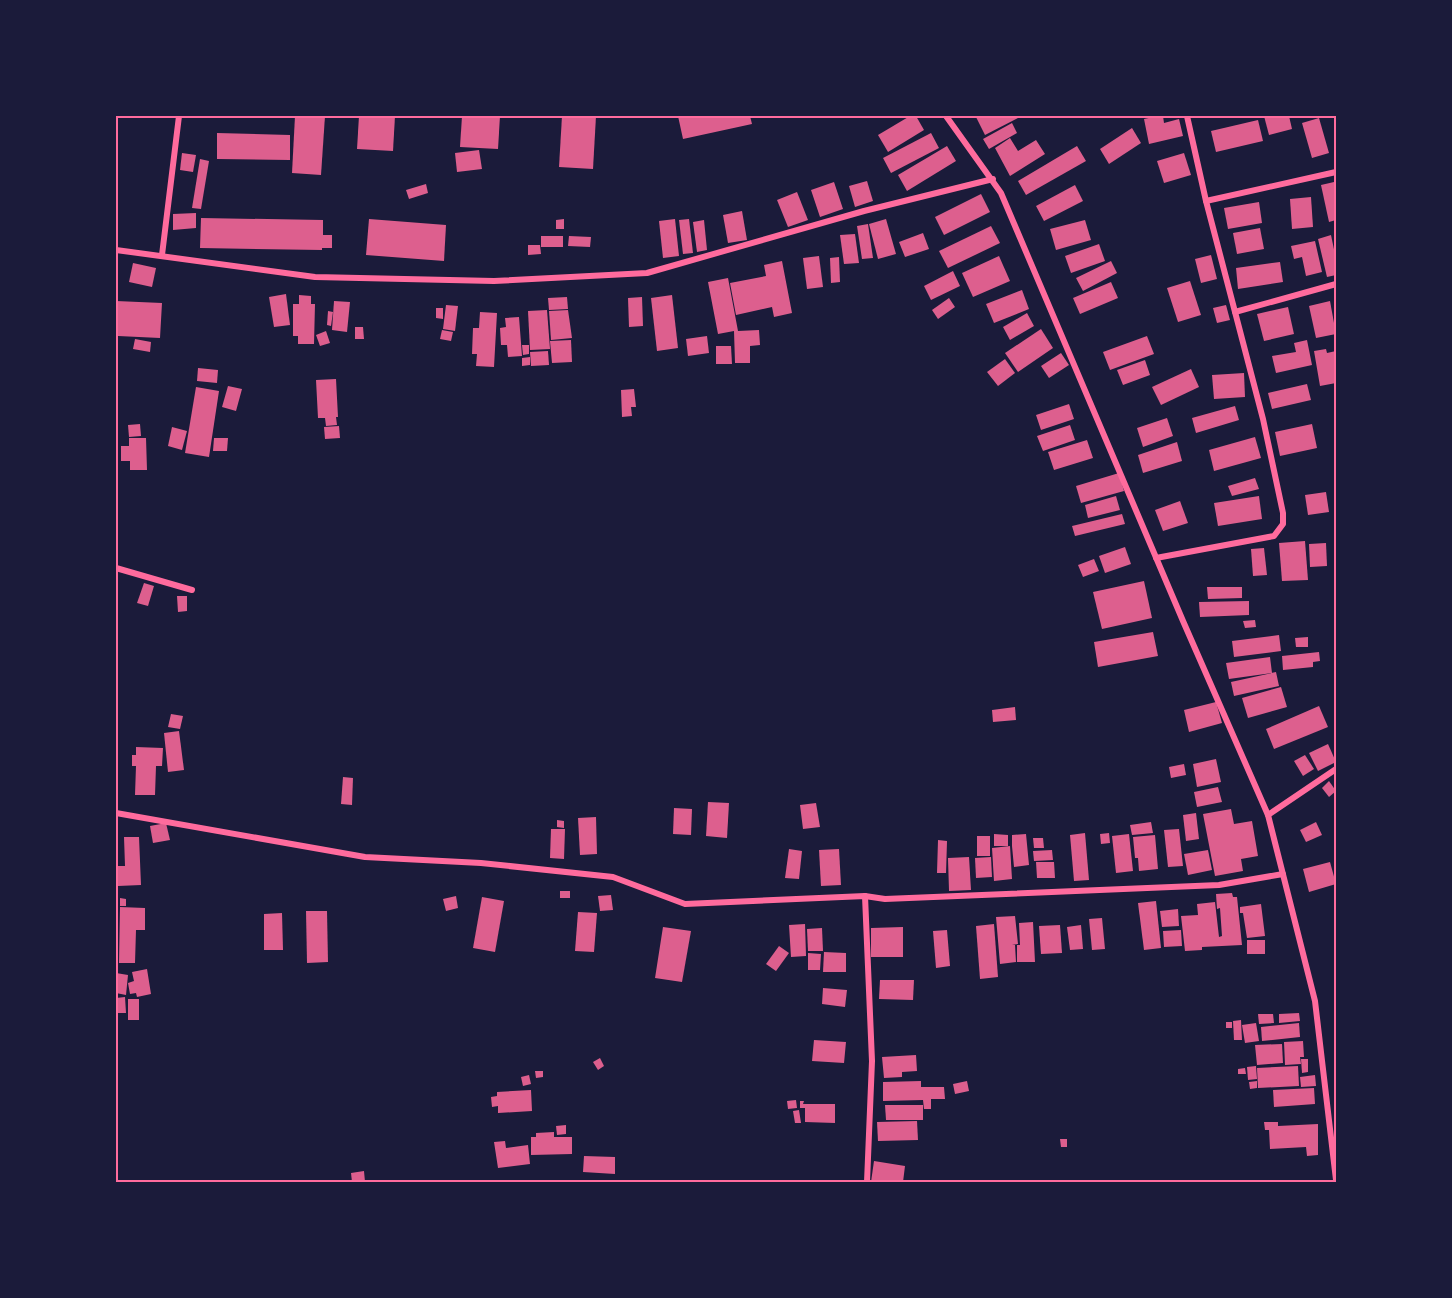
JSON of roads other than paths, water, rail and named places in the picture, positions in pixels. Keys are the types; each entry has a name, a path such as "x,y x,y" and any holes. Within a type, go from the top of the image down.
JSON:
{"street":[{"path":"162,255 179,116"},
{"path":"946,116 993,179 1006,204 1268,815 1315,1001 1336,1180"},
{"path":"1156,558 1274,536 1283,524 1283,513 1269,448 1206,201 1187,116"},
{"path":"1206,201 1336,172"},
{"path":"116,250 315,277 494,281 647,273 864,211 993,179"},
{"path":"1235,312 1336,284"},
{"path":"116,568 192,590"},
{"path":"1268,815 1336,769"},
{"path":"116,813 365,857 481,863 613,877 685,904 865,896 885,900 1219,885 1283,874"},
{"path":"865,896 872,1061 867,1182"}]}
